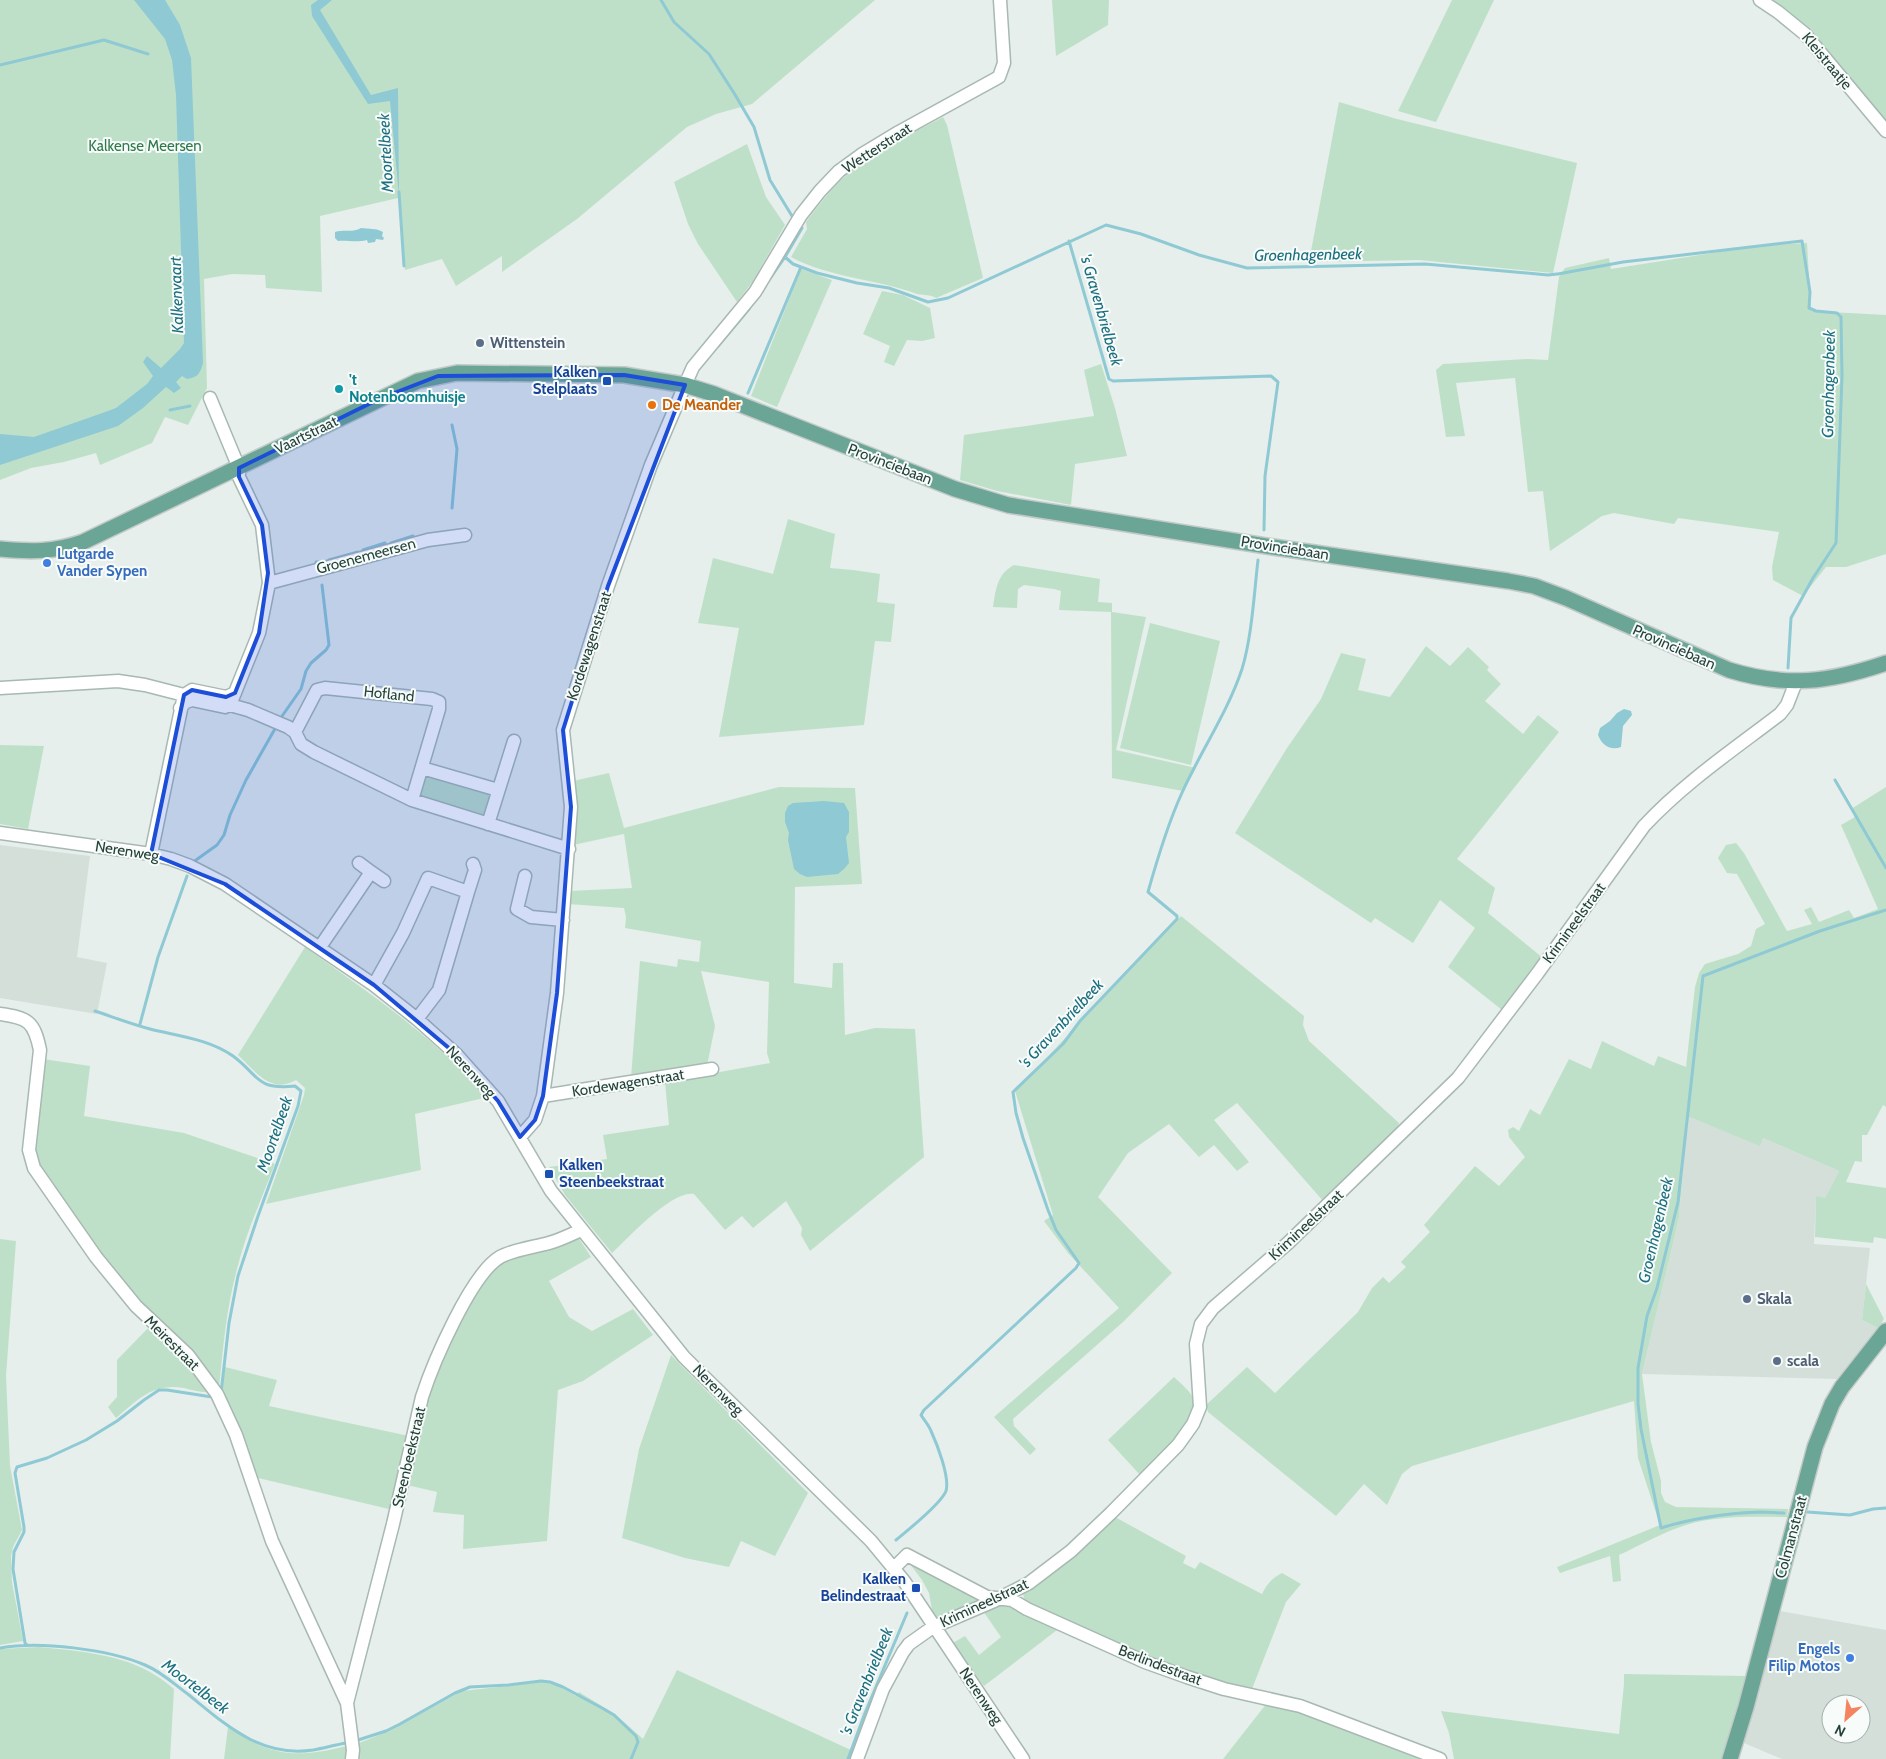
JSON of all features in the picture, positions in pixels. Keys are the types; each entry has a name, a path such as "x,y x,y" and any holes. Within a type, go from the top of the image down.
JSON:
{"main road":[{"name":"Vaartstraat","path":"0,549 42,552 65,548 107,532 379,399 418,381 438,376 457,373 624,375 685,385"},
{"name":"Provinciebaan","path":"685,385 714,394 979,498 1055,514 1517,582 1566,598 1729,670 1752,677 1796,682 1847,675 1886,662"},
{"name":"Colmanstraat","path":"1730,1759 1752,1685 1815,1447 1832,1404 1842,1387 1886,1331"}],"street":[{"name":"Wetterstraat","path":"685,385 693,367 755,292 801,215 839,171 861,154 1000,76 1004,63 1000,0"},
{"name":"Kleistraatje","path":"1760,0 1805,34 1886,130"},
{"name":"Kordewagenstraat","path":"520,1137 535,1120 543,1096 557,993 571,807 563,730 612,577 651,465 685,385"},
{"path":"180,708 186,702 192,700 225,707 233,699 259,633 269,583 262,525 239,477 239,468 210,398"},
{"name":"Groenemeersen","path":"269,583 428,540 465,535"},
{"path":"0,688 118,681 184,694 192,690 226,697 233,699 248,710 278,722 295,732 301,744 314,752 412,800 568,849"},
{"name":"Krimineelstraat","path":"857,1759 883,1689 908,1644 933,1626 1002,1598 1029,1583 1071,1551 1178,1445 1193,1424 1200,1407 1196,1344 1201,1324 1214,1308 1288,1243 1458,1078 1537,974 1644,826 1664,805 1708,768 1780,714 1787,705 1796,682"},
{"name":"Hofland","path":"295,732 318,690 325,688 432,699 439,702 439,709 412,800"},
{"path":"151,854 184,694"},
{"path":"488,824 514,740"},
{"path":"422,768 498,790"},
{"name":"Nerenweg","path":"0,833 151,854 171,858 190,866 225,884 320,947 417,1019 456,1054 498,1101 551,1191 684,1357 871,1541 894,1568 1023,1759"},
{"path":"359,863 384,880"},
{"path":"417,1019 438,990 475,870 473,864"},
{"path":"320,947 371,872"},
{"path":"525,876 517,909 531,917 563,920"},
{"path":"374,986 403,933 428,878 468,892"},
{"name":"Meirestraat","path":"0,1014 21,1017 28,1021 34,1029 38,1040 40,1050 29,1150 34,1168 96,1257 136,1306 188,1355 217,1394 236,1435 272,1541 348,1703"},
{"name":"Kordewagenstraat","path":"543,1096 712,1069"},
{"name":"Steenbeekstraat","path":"352,1759 353,1750 348,1703 428,1378 448,1334 481,1276 490,1264 502,1255 552,1242 581,1230"},
{"name":"Berlindestraat","path":"894,1568 907,1555 987,1597 1012,1600 1026,1610 1145,1662 1224,1688 1300,1706 1440,1759"}],"highlighted area":[{"path":"624,375 685,385 608,586 563,730 571,807 569,849 557,993 543,1096 535,1120 520,1137 498,1101 456,1054 374,985 225,884 151,854 184,695 192,690 226,697 235,693 259,633 268,573 262,525 239,477 239,468 379,399 438,376"}],"shaded area":[{"path":"0,845 90,856 77,957 107,963 97,1014 0,998"},
{"path":"1687,1116 1760,1145 1763,1138 1839,1171 1825,1198 1816,1197 1814,1244 1870,1248 1862,1320 1878,1328 1837,1379 1642,1374 1679,1218"},
{"path":"1780,1611 1886,1630 1886,1759 1782,1759 1744,1743"}],"green space":[{"name":"Kalkense Meersen","path":"0,0 875,0 752,104 716,114 687,127 577,219 502,272 502,256 456,286 442,259 405,270 398,198 320,216 322,292 266,288 265,275 232,274 204,279 207,388 188,425 165,417 152,443 100,465 96,453 64,462 31,468 0,480"},
{"path":"1052,0 1109,0 1108,25 1056,56"},
{"path":"1452,0 1494,0 1436,122 1398,111"},
{"path":"1767,0 1886,0 1886,123"},
{"path":"1339,102 1397,119 1577,163 1553,273 1419,260 1309,262"},
{"path":"943,117 947,125 983,278 936,298 822,270 791,257 807,229 806,222 831,190 846,175 886,147"},
{"path":"747,144 766,197 785,225 753,281 737,302 698,244 688,224 674,182"},
{"path":"1807,243 1811,311 1886,315 1886,554 1846,567 1826,567 1803,596 1773,580 1772,567 1779,532 1678,518 1674,524 1614,513 1602,516 1550,551 1543,491 1528,492 1515,378 1456,383 1465,436 1446,437 1436,370 1443,364 1528,359 1548,360 1559,277 1565,268 1609,258 1611,269 1757,246"},
{"path":"801,269 832,280 777,407 751,396"},
{"path":"882,291 903,295 930,308 935,338 922,341 907,340 894,366 884,362 890,346 863,334"},
{"path":"1101,364 1115,408 1127,456 1075,464 1071,505 997,491 960,480 964,435 1094,416 1084,370"},
{"path":"788,519 835,534 830,568 880,574 877,602 895,604 891,642 875,641 864,725 719,737 739,628 698,623 713,558 773,574"},
{"path":"1014,565 1100,579 1098,602 1112,603 1112,612 1146,617 1116,750 1196,768 1183,791 1112,778 1111,612 1059,610 1061,591 1024,585 1018,589 1017,608 993,607 996,588 1001,577"},
{"path":"1150,623 1220,641 1191,765 1120,748"},
{"path":"1426,646 1450,666 1468,647 1489,667 1487,670 1501,684 1485,701 1523,734 1538,715 1559,732 1457,859 1495,888 1488,913 1543,958 1502,1010 1448,967 1475,928 1440,900 1413,943 1375,918 1371,923 1235,833 1287,748 1321,699 1341,653 1366,659 1358,690 1390,697"},
{"path":"0,745 44,746 28,829 0,824"},
{"path":"609,773 624,828 779,787 855,788 862,884 795,887 794,983 832,988 833,963 843,963 845,1035 875,1028 915,1029 924,1157 810,1251 801,1235 802,1228 786,1201 753,1228 742,1216 725,1230 694,1194 685,1194 651,1216 612,1253 565,1195 549,1167 607,1159 603,1135 669,1125 665,1082 770,1063 767,1053 769,982 701,971 715,1026 707,1066 631,1078 640,961 677,967 678,959 699,962 701,941 625,928 626,917 624,908 568,904 569,891 632,888 624,834 573,845 573,781"},
{"path":"424,775 493,795 485,818 419,799"},
{"path":"1886,787 1886,1107 1883,1105 1867,1135 1862,1135 1862,1162 1855,1161 1846,1182 1886,1188 1886,1239 1874,1237 1873,1243 1815,1237 1816,1196 1825,1198 1839,1171 1763,1138 1760,1146 1687,1116 1679,1218 1642,1374 1651,1442 1661,1481 1661,1493 1665,1502 1676,1507 1788,1509 1787,1517 1724,1518 1677,1528 1619,1555 1621,1581 1613,1582 1610,1556 1560,1573 1557,1567 1660,1525 1638,1458 1634,1401 1412,1466 1402,1474 1387,1505 1364,1484 1336,1516 1208,1412 1206,1405 1247,1367 1275,1393 1358,1312 1372,1288 1383,1277 1389,1283 1406,1267 1401,1262 1430,1232 1424,1225 1475,1166 1499,1186 1525,1157 1509,1137 1508,1130 1513,1127 1519,1131 1530,1109 1540,1115 1569,1059 1591,1069 1602,1041 1654,1066 1658,1056 1686,1067 1695,987 1699,973 1705,964 1738,954 1751,946 1756,929 1765,924 1737,874 1727,873 1718,858 1726,845 1736,843 1744,853 1787,931 1812,924 1804,910 1811,907 1819,922 1849,910 1854,918 1878,909 1841,825 1855,817 1851,809"},
{"path":"1181,916 1304,1016 1303,1025 1309,1041 1399,1123 1397,1129 1324,1202 1237,1103 1214,1120 1249,1162 1237,1171 1214,1145 1199,1157 1169,1124 1128,1153 1098,1197 1172,1273 1123,1322 1013,1419 1014,1426 1036,1449 1030,1455 994,1417 1119,1308 1068,1253 1044,1221 1053,1215 1015,1091"},
{"path":"305,947 385,1004 423,1035 459,1068 484,1098 415,1114 421,1170 266,1204 305,1088 296,1080 279,1085 271,1083 238,1055"},
{"path":"43,1059 90,1066 84,1116 184,1133 275,1164 249,1231 236,1273 227,1316 219,1388 124,1288 41,1170 34,1149"},
{"path":"578,1237 591,1257 549,1281 569,1317 592,1331 633,1309 653,1335 583,1381 558,1390 547,1541 463,1549 464,1515 433,1512 437,1492 407,1485 422,1415 439,1365 473,1297 492,1269 506,1260"},
{"path":"0,1239 16,1241 6,1376 10,1466 22,1530 13,1547 11,1556 12,1582 23,1641 0,1645"},
{"path":"1866,1284 1884,1319 1878,1328 1862,1320"},
{"path":"151,1325 177,1350 210,1392 173,1387 163,1388 146,1394 116,1418 108,1407 117,1397 117,1360"},
{"path":"671,1355 808,1493 775,1556 741,1541 729,1567 685,1558 622,1538 639,1449"},
{"path":"225,1367 277,1380 269,1406 409,1436 393,1510 254,1477 222,1392"},
{"path":"1174,1377 1191,1394 1194,1401 1194,1409 1183,1430 1141,1476 1108,1440"},
{"path":"1115,1517 1186,1556 1183,1563 1195,1569 1200,1562 1262,1594 1270,1582 1282,1573 1301,1584 1286,1602 1252,1689 1231,1686 1185,1673 1021,1602 1024,1598 1023,1593 1061,1566"},
{"path":"907,1560 988,1600 939,1620 932,1610 929,1593"},
{"path":"1002,1601 1057,1630 984,1686 951,1644 965,1636 979,1655 1001,1637 983,1611"},
{"path":"39,1647 99,1655 128,1662 155,1675 174,1689 170,1759 0,1759 0,1649"},
{"path":"677,1670 853,1751 850,1759 357,1759 359,1743 389,1731 462,1691 543,1682 557,1685 576,1696 579,1692 615,1714 643,1739"},
{"path":"1624,1674 1746,1676 1723,1759 1454,1759 1449,1733 1441,1711 1619,1734"},
{"path":"1267,1703 1294,1710 1427,1759 1223,1759"},
{"path":"228,1727 257,1744 284,1752 312,1753 346,1746 349,1759 224,1759"}],"water":[{"path":"134,0 165,0 180,25 191,58 203,363 200,372 196,376 187,379 182,376 176,382 181,388 174,393 166,387 143,408 118,426 0,465 0,434 34,437 116,408 147,384 153,376 143,362 147,356 161,368 184,343 176,95 172,60 165,39"},
{"path":"318,0 332,0 320,10 371,95 398,88 399,195 390,101 368,104 312,16 311,5"},
{"path":"361,228 375,229 383,232 382,236 384,238 383,240 376,239 375,242 368,243 367,240 338,241 335,238 335,232"},
{"path":"1624,709 1631,711 1632,715 1623,726 1621,747 1610,748 1604,744 1598,735 1600,728"},
{"path":"824,801 844,803 849,812 849,832 846,837 849,863 838,874 807,877 794,869 785,813 788,806 793,803"}],"waterway":[{"name":"'s Gravenbrielbeek","path":"661,0 674,22 709,54 734,93 754,127 770,180 792,216"},
{"path":"0,65 104,40 148,54"},
{"name":"Moortelbeek","path":"399,192 404,266"},
{"name":"Groenhagenbeek","path":"800,225 802,228 785,257 793,264 817,273 857,283 889,288 928,302 948,298 1106,225 1141,234 1199,255 1247,268 1425,264 1548,275 1557,274"},
{"name":"'s Gravenbrielbeek","path":"1069,241 1109,379 1113,381 1271,376 1278,382 1265,476 1264,530"},
{"name":"Groenhagenbeek","path":"1558,274 1623,262 1802,241 1810,292 1809,308 1816,311 1837,313 1841,317 1842,376 1836,543 1813,578 1791,618 1788,668"},
{"path":"771,277 785,257"},
{"path":"748,393 801,267"},
{"path":"718,346 749,309"},
{"path":"170,410 190,406"},
{"name":"Moortelbeek","path":"452,425 457,449 452,508"},
{"name":"Moortelbeek","path":"391,543 413,536"},
{"name":"Moortelbeek","path":"363,550 385,543"},
{"name":"Moortelbeek","path":"329,560 358,552"},
{"name":"'s Gravenbrielbeek","path":"896,1540 931,1510 946,1491 947,1485 942,1461 930,1429 921,1415 924,1410 1076,1268 1079,1263 1056,1230 1048,1210 1023,1138 1016,1113 1013,1092 1063,1044 1080,1021 1177,919 1177,916 1148,892 1176,807 1188,779 1229,702 1242,669 1250,629 1258,560"},
{"name":"Moortelbeek","path":"316,562 324,562"},
{"name":"Moortelbeek","path":"280,719 301,689 306,671 311,663 329,645 322,585"},
{"name":"Moortelbeek","path":"196,860 217,845 224,835 230,815 246,780 276,727"},
{"name":"Groenhagenbeek","path":"1835,780 1886,868"},
{"name":"Moortelbeek","path":"140,1024 158,957 187,876"},
{"name":"Groenhagenbeek","path":"1784,1513 1761,1512 1723,1515 1685,1521 1661,1528 1641,1429 1638,1404 1638,1368 1647,1316 1657,1288 1678,1202 1703,976 1820,931 1886,910"},
{"name":"Moortelbeek","path":"95,1011 143,1027 214,1046 233,1056 265,1084 282,1087 295,1086 301,1091 298,1106 238,1276 229,1323 221,1393"},
{"name":"Moortelbeek","path":"27,1645 25,1643 13,1569 14,1552 24,1532 15,1473 17,1467 47,1458 86,1440 117,1421 159,1390 212,1397"},
{"name":"Groenhagenbeek","path":"1807,1512 1850,1515 1886,1508"},
{"name":"'s Gravenbrielbeek","path":"848,1759 907,1613"},
{"name":"Moortelbeek","path":"0,1648 34,1645 54,1646 93,1651 130,1659 163,1675 245,1737 277,1749 294,1751 313,1750 346,1743"},
{"name":"Moortelbeek","path":"358,1740 386,1731 455,1693 470,1687 541,1681 563,1687 614,1715 636,1736 638,1742 631,1759"}],"place":[{"name":"Wittenstein","path":"480,343"},
{"name":"Kalken Stelplaats","path":"607,381"},
{"name":"'t Notenboomhuisje","path":"339,389"},
{"name":"De Meander","path":"652,405"},
{"name":"Lutgarde Vander Sypen","path":"47,563"},
{"name":"Kalken Steenbeekstraat","path":"549,1174"},
{"name":"Skala","path":"1747,1299"},
{"name":"scala","path":"1777,1361"},
{"name":"Kalken Belindestraat","path":"916,1588"},
{"name":"Engels Filip Motos","path":"1850,1658"}],"water label":[{"name":"Kalkenvaart","path":"176,295"}]}
